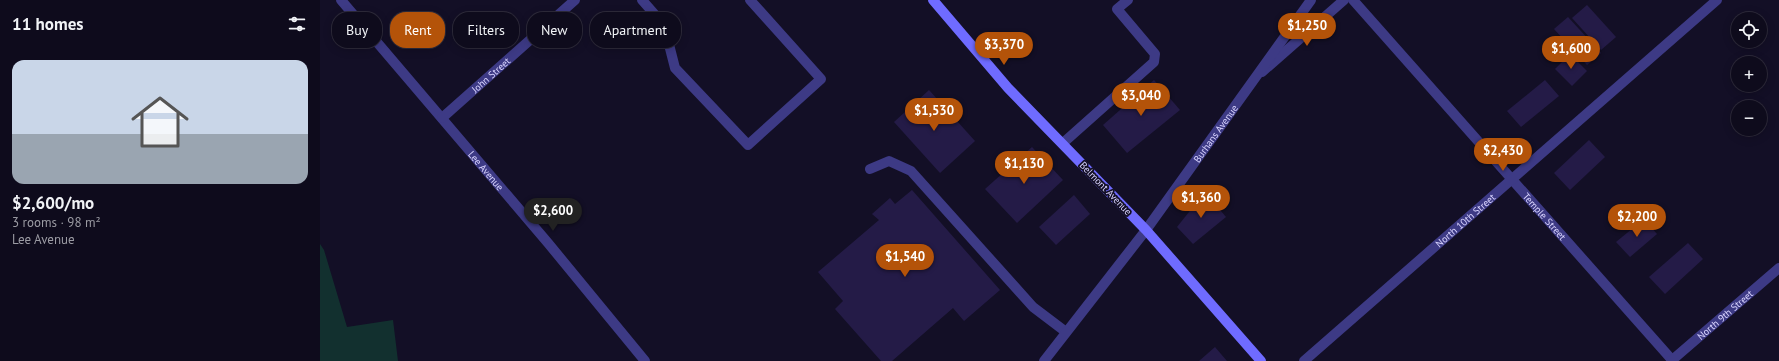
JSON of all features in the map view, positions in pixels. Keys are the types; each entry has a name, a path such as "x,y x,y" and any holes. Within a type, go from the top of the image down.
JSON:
{"main road":[{"name":"Belmont Avenue","path":"933,0 1008,88 1146,230 1261,361"}],"street":[{"name":"Lee Avenue","path":"341,0 442,118 645,361"},
{"name":"John Street","path":"442,118 575,0"},
{"path":"642,0 664,26 675,68 748,145 821,79 750,0"},
{"path":"1063,143 1154,62 1155,54 1117,10 1128,0"},
{"name":"Burhans Avenue","path":"1044,361 1146,230 1311,0"},
{"path":"1256,77 1344,0"},
{"name":"Temple Street","path":"1353,0 1672,361"},
{"name":"North 10th Street","path":"1304,361 1716,0"},
{"path":"870,169 889,161 911,171 1033,306 1066,332"},
{"name":"North 9th Street","path":"1672,361 1779,268"}],"green space":[{"path":"320,244 324,250 347,327 393,320 398,361 320,361"}],"building":[{"path":"1587,5 1616,37 1601,50 1572,18"},
{"path":"1568,17 1601,53 1587,65 1554,29"},
{"path":"1570,54 1587,71 1572,86 1555,69"},
{"path":"1154,80 1180,110 1127,153 1103,125"},
{"path":"1545,80 1559,96 1521,127 1507,111"},
{"path":"929,90 975,141 940,173 894,122"},
{"path":"1589,140 1605,157 1570,190 1554,173"},
{"path":"1032,147 1063,180 1017,223 985,189"},
{"path":"912,190 1000,290 964,321 953,308 892,361 881,361 835,309 843,301 818,272 879,220 872,214 890,198 895,204"},
{"path":"1205,192 1226,217 1193,244 1177,227"},
{"path":"1074,195 1090,214 1056,245 1039,227"},
{"path":"1644,219 1657,234 1630,257 1616,242"},
{"path":"1688,243 1703,259 1665,294 1649,277"},
{"path":"1215,347 1227,361 1199,361"}]}
